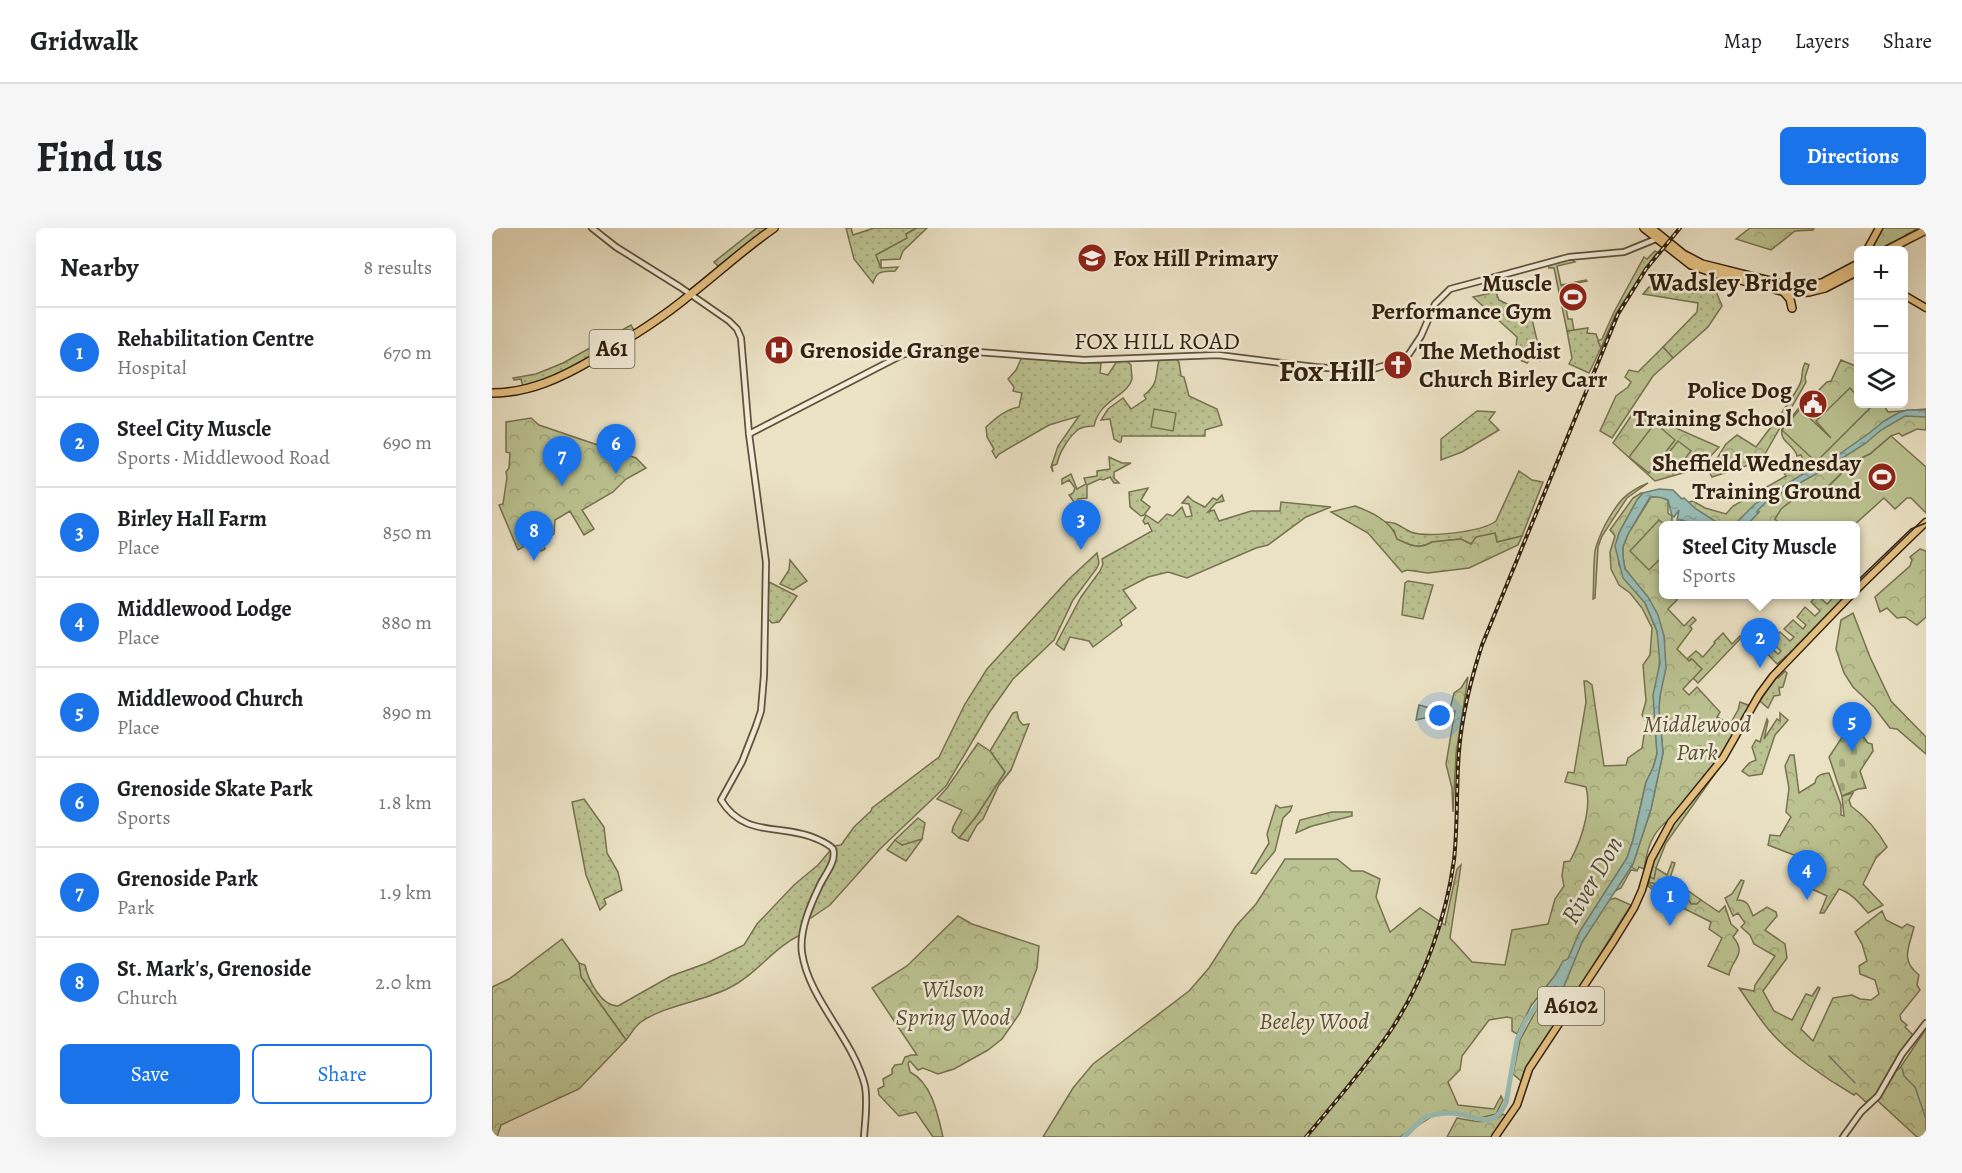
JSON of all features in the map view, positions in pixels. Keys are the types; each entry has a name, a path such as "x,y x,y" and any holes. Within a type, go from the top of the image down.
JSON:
{"highway":[{"name":"A61","path":"492,393 518,392 540,385 568,373 631,337 692,294 774,228"},
{"path":"1644,228 1696,264 1784,291 1825,288 1854,274"},
{"path":"1651,228 1655,236"},
{"path":"1896,246 1926,232"},
{"path":"1902,246 1926,232"},
{"path":"1696,264 1797,291 1822,283 1854,266"},
{"path":"1784,291 1789,297 1792,308"}],"main road":[{"path":"1870,246 1879,228"},
{"path":"1908,297 1926,308"},
{"path":"1860,586 1926,522"},
{"name":"A6102","path":"1495,1137 1517,1104 1529,1069 1634,908 1648,867 1666,830 1728,750 1765,686 1847,599"}],"street":[{"path":"592,228 616,247 692,294 729,321 739,333 749,434 766,562 764,690 761,711 754,733 742,762 721,800 729,812 746,824 766,829 803,833 828,844 833,849 834,859 813,900 801,944 813,986 848,1045 862,1078 866,1096 864,1137"},
{"name":"FOX HILL ROAD","path":"749,434 902,355 928,349 1084,360 1218,355 1367,371 1399,361 1409,354 1421,336 1435,304 1450,289 1569,257 1624,252 1655,236"},
{"path":"1843,1137 1861,1112 1878,1096 1902,1054 1926,1023"}],"green space":[{"path":"757,228 770,228 719,267 714,262"},
{"path":"846,228 851,228 853,235 874,228 917,228 906,234 908,238 876,255 881,268 898,267 895,271 878,274 873,283 854,259"},
{"path":"917,228 927,228 903,251 900,259 881,260 881,268 876,255 907,238 906,234"},
{"path":"1750,228 1814,228 1813,230 1795,231 1771,250 1736,239"},
{"path":"1882,228 1917,229 1888,246 1874,246"},
{"path":"1655,251 1657,252 1616,313 1601,348 1598,341 1602,339 1644,257 1647,259"},
{"path":"1563,260 1575,262 1557,266 1561,285 1587,281 1562,286 1568,319 1572,319 1574,330 1567,331 1554,268 1549,268 1548,264"},
{"path":"1649,287 1655,290 1673,291 1675,288 1693,293 1715,289 1722,306 1708,327 1673,358 1663,347 1697,312 1698,303 1643,294"},
{"path":"1496,292 1499,300 1507,304 1514,304 1515,309 1531,315 1540,361 1533,356 1527,363 1515,358 1517,337 1473,297"},
{"path":"631,325 635,332 552,378 523,387 521,379 514,380 513,378 536,374 563,363"},
{"path":"1588,328 1587,333 1596,334 1601,348 1589,373 1569,364 1572,358 1567,331"},
{"path":"1663,347 1673,358 1653,376 1612,438 1600,431 1616,396 1631,382 1625,377 1629,370 1638,372"},
{"path":"1022,357 1101,363 1100,373 1108,375 1117,361 1127,361 1131,365 1132,379 1129,385 1101,410 1094,426 1086,426 1075,432 1062,450 1057,464 1052,466 1053,472 1051,467 1058,446 1079,416 1049,425 999,454 996,458 987,437 986,427 1005,412 1019,407 1022,393 1013,391 1014,387 1008,379 1016,370"},
{"path":"1176,359 1179,362 1181,376 1184,377 1189,396 1217,409 1222,425 1205,430 1205,436 1122,436 1121,442 1114,439 1110,419 1101,420 1108,409 1123,398 1131,409 1146,399 1144,395 1156,379 1159,360"},
{"path":"1841,360 1854,365 1854,408 1886,408 1888,412 1926,409 1926,430 1917,429 1902,436 1899,433 1891,436 1870,454 1853,462 1818,496 1810,487 1775,519 1777,521 1687,521 1689,502 1693,501 1705,508 1726,514 1733,506 1786,476 1781,469 1761,461 1712,477 1709,471 1726,444 1737,435 1756,447 1794,395 1801,381 1805,363 1809,365 1805,377 1806,382 1765,454 1779,464 1783,460 1788,471 1805,465 1801,455 1797,456 1783,437 1782,429 1802,404 1806,403 1827,382 1831,381"},
{"path":"1850,388 1854,392 1854,408 1870,408 1816,462 1782,430 1800,409 1831,438 1816,421"},
{"path":"1154,409 1176,413 1173,431 1151,427"},
{"path":"1635,410 1719,447 1697,469 1655,481 1613,443"},
{"path":"1477,411 1495,412 1489,420 1499,430 1462,452 1441,460 1441,439"},
{"path":"531,418 539,425 636,458 646,468 626,479 613,492 582,510 594,529 584,535 570,511 555,520 554,534 542,542 545,549 541,551 534,540 518,550 499,505 503,504 506,472 509,468 510,453 506,452 506,422"},
{"path":"1655,423 1675,440 1649,473 1629,457"},
{"name":"Sheffield Wednesday Training Ground","path":"1891,436 1926,467 1926,513 1911,498 1907,498 1895,509 1884,498 1858,521 1777,521 1775,519 1781,509 1810,487 1819,496 1853,462 1870,454"},
{"path":"1678,441 1691,451 1673,474 1660,464"},
{"path":"1109,457 1122,463 1131,463 1114,472 1114,478 1119,483 1114,483 1110,477 1087,485 1087,498 1078,499 1078,508 1069,495 1075,488 1069,480 1062,484 1062,479 1071,474 1077,489 1086,484 1084,478 1097,476 1097,471 1110,469"},
{"path":"1519,471 1532,480 1543,482 1522,536 1497,542 1495,533 1471,544 1460,539 1414,546 1396,539 1394,531 1385,522 1419,534 1454,533 1489,525 1496,521"},
{"path":"1648,483 1627,498 1602,536 1598,547 1595,598 1593,599 1595,551 1604,528 1622,499"},
{"path":"1148,488 1141,500 1150,507 1141,516 1130,507 1129,492"},
{"name":"Beeley Wood","path":"1643,493 1619,533 1617,546 1619,565 1645,603 1657,631 1660,651 1657,754 1646,782 1627,858 1580,931 1568,959 1531,1006 1517,1034 1512,1031 1512,1018 1489,1020 1462,1056 1460,1070 1448,1082 1458,1105 1494,1109 1501,1096 1503,1100 1496,1114 1480,1118 1464,1114 1437,1113 1400,1137 1043,1137 1073,1088 1093,1064 1189,991 1209,968 1236,926 1256,904 1285,859 1337,859 1352,871 1363,871 1380,879 1376,897 1390,932 1420,908 1445,925 1457,869 1461,865 1450,938 1472,962 1505,965 1512,930 1548,924 1555,899 1564,886 1562,876 1564,862 1570,861 1574,853 1588,805 1586,787 1565,782 1568,772 1574,773 1586,702 1584,681 1592,685 1604,766 1626,765 1628,758 1642,748 1646,722 1642,715 1646,701 1643,665 1650,655 1652,628 1642,608 1630,593 1619,585 1611,569 1610,552 1615,536 1610,530 1633,498"},
{"path":"1222,495 1224,501 1216,503 1208,512 1214,510 1219,521 1251,511 1280,511 1281,502 1331,507 1306,517 1268,545 1187,578 1168,572 1148,577 1123,590 1136,608 1120,620 1122,625 1093,647 1089,641 1070,637 1064,650 1056,644 1081,597 1100,571 1103,564 1102,559 1152,531 1148,523 1145,524 1143,521 1146,515 1158,523 1167,514 1173,516 1182,507 1186,517 1192,516 1189,504 1182,503 1188,496 1205,507 1213,498 1217,500"},
{"name":"Middlewood Park","path":"1660,496 1668,500 1668,513 1672,516 1672,521 1659,521 1659,599 1676,599 1668,609 1684,626 1693,617 1696,620 1677,649 1689,661 1692,659 1702,669 1683,689 1689,695 1697,687 1720,712 1717,717 1730,724 1740,702 1751,706 1723,756 1655,835 1644,869 1639,867 1637,871 1631,870 1621,888 1615,891 1633,864 1651,809 1663,753 1659,709 1664,636 1636,583 1625,569 1623,547 1628,534 1651,497"},
{"path":"1355,506 1386,522 1397,539 1414,546 1461,539 1471,544 1476,537 1495,533 1497,542 1522,536 1518,545 1469,568 1428,573 1407,570 1402,572 1368,533 1331,512"},
{"path":"1660,521 1659,560 1649,570 1630,551"},
{"path":"1920,549 1926,551 1926,617 1917,625 1905,617 1897,618 1887,608 1880,612 1875,597 1910,566 1912,560 1910,557"},
{"path":"1097,553 1099,563 1097,568 1073,600 1054,640 1013,679 989,713 946,786 880,849 830,905 811,918 807,910 800,935 781,947 739,983 719,993 650,1016 635,1028 626,1040 581,977 579,963 585,965 592,985 601,997 606,1002 618,1006 671,976 707,963 744,945 757,924 794,885 818,865 834,846 841,845 872,808 939,757 965,704 987,669 1069,579"},
{"path":"790,560 807,581 793,590 780,584 789,570"},
{"path":"1408,581 1433,585 1423,619 1402,615 1405,583"},
{"path":"769,582 797,596 779,622 772,623 767,618"},
{"path":"1814,599 1821,599 1827,604 1832,599 1843,599 1794,650 1777,664 1756,642 1760,638 1778,654 1781,651 1771,642 1780,632 1790,641 1794,637 1784,629 1793,620 1803,629 1806,625 1797,617 1805,607 1815,616 1820,611 1811,602"},
{"path":"1853,613 1870,657 1891,701 1926,737 1926,754 1897,729 1890,728 1874,707 1853,687 1844,673 1836,649 1841,620"},
{"path":"1723,633 1732,644 1740,636 1742,637 1698,683 1693,678 1701,669 1691,659 1690,661 1687,659 1696,651 1703,657"},
{"path":"1785,671 1787,673 1783,687 1779,688 1780,695 1774,696 1768,708 1760,701 1776,677 1778,678"},
{"path":"1468,677 1456,754 1453,812 1452,788 1446,764 1455,711 1449,712 1454,693 1461,688"},
{"path":"1419,705 1448,713 1416,720"},
{"path":"1017,712 1023,725 1029,724 1011,770 999,785 983,819 968,841 959,838 1005,772 990,751 1013,713"},
{"path":"1780,713 1788,720 1775,735 1762,774 1749,776 1742,771 1749,763 1756,760 1752,747 1756,740 1760,742 1767,719 1764,739 1777,719 1780,721"},
{"path":"1850,725 1857,728 1868,743 1872,744 1873,751 1860,771 1866,788 1842,796 1829,757"},
{"path":"978,743 990,751 1005,772 959,838 952,832 962,810 937,799"},
{"path":"1790,755 1794,755 1799,793 1815,783 1819,775 1829,773 1841,805 1841,815 1844,816 1842,796 1853,793 1849,800 1851,806 1876,830 1887,847 1876,858 1863,884 1883,905 1868,913 1852,896 1839,889 1824,913 1820,913 1827,896 1799,883 1807,860 1768,845 1770,835 1780,836 1791,817 1786,812 1789,788 1785,766"},
{"path":"1722,764 1666,843 1654,879 1650,877 1653,862 1667,832"},
{"path":"584,799 604,827 607,853 618,872 622,890 604,899 606,904 600,910 586,875 572,802"},
{"path":"1276,805 1280,808 1292,806 1283,818 1275,851 1256,874 1251,873 1269,843 1267,834"},
{"path":"1332,812 1352,812 1352,816 1312,826 1296,833 1300,820"},
{"path":"918,818 925,823 922,839 902,845 895,840"},
{"path":"922,839 906,861 887,850 895,840 902,845"},
{"path":"1672,862 1675,863 1670,878 1701,900 1697,905 1691,904 1687,897 1649,883 1650,876 1654,878 1656,868 1667,875"},
{"path":"1741,880 1744,881 1737,900 1746,903 1753,916 1767,907 1776,912 1777,916 1765,930 1785,944 1787,958 1763,991 1774,1011 1792,1020 1806,994 1812,996 1818,987 1820,988 1801,1029 1813,1041 1833,998 1852,995 1860,999 1871,1000 1879,994 1875,980 1860,974 1859,966 1867,961 1862,944 1855,932 1882,911 1886,920 1902,928 1907,924 1914,927 1908,947 1908,959 1919,975 1917,985 1920,990 1900,1015 1901,1020 1907,1025 1905,1027 1913,1035 1882,1087 1866,1102 1856,1093 1854,1095 1797,1057 1765,1025 1739,988 1754,991 1755,985 1775,956 1754,944 1750,935 1741,927 1745,923 1738,913 1733,916 1725,898 1732,894"},
{"path":"1649,883 1687,897 1691,904 1697,904 1701,900 1719,912 1725,906 1731,924 1738,930 1733,937 1739,953 1729,975 1708,966 1722,938 1709,929 1711,922 1663,898 1648,886"},
{"path":"1615,898 1631,905 1527,1065 1521,1081 1513,1074 1520,1040 1540,1003 1564,986 1582,942 1609,900"},
{"name":"Wilson Spring Wood","path":"958,916 972,924 1039,946 1037,968 1020,1013 1002,1039 988,1050 954,1069 938,1074 923,1068 918,1070 910,1061 908,1063 910,1072 924,1084 933,1100 943,1137 933,1137 916,1112 899,1116 879,1095 878,1089 884,1086 883,1079 892,1074 895,1065 902,1064 905,1057 917,1055 872,988 907,966"},
{"path":"562,939 579,963 581,977 626,1040 579,1089 501,1125 497,1137 492,1137 492,987 509,979"},
{"path":"1926,1029 1926,1137 1917,1137 1878,1101"},
{"path":"1503,1114 1507,1117 1493,1137 1447,1137 1457,1118 1486,1121"}],"water":[{"path":"1907,410 1926,410 1926,417 1905,416 1827,468 1767,501 1751,521 1738,521 1755,504 1806,472 1825,464 1898,413"},
{"path":"1659,489 1673,490 1682,499 1684,498 1715,521 1677,520 1679,510 1674,517 1672,516 1668,500 1650,497 1623,547 1625,569 1648,597 1658,615 1664,636 1666,668 1659,709 1663,753 1651,809 1633,864 1582,942 1564,986 1558,991 1552,981 1563,961 1568,959 1580,931 1627,858 1646,782 1657,754 1653,695 1660,663 1657,631 1645,603 1623,578 1615,546 1619,533 1643,493"}],"waterway":[{"path":"1630,866 1636,870"},
{"path":"1650,885 1685,907"},
{"name":"River Don","path":"1404,1137 1419,1122 1429,1116 1451,1113 1485,1120 1496,1117 1506,1103 1517,1040 1526,1020 1569,962"},
{"path":"1829,1056 1855,1083"},
{"path":"1902,1068 1904,1076 1915,1087 1926,1119"}],"tram line":[{"path":"1860,578 1911,529 1926,523"}],"railway":[{"path":"1306,1137 1391,1030 1414,991 1423,970 1439,927 1454,860 1460,738 1467,697 1482,645 1618,314 1646,269 1680,228"}],"place":[{"name":"Fox Hill Primary","path":"1092,258"},
{"name":"Muscle Performance Gym","path":"1573,297"},
{"name":"Grenoside Grange","path":"779,350"},
{"name":"The Methodist Church Birley Carr","path":"1398,365"},
{"name":"Police Dog Training School","path":"1813,404"},
{"name":"Grenoside Skate Park","path":"616,474"},
{"name":"Sheffield Wednesday Training Ground","path":"1882,477"},
{"name":"Grenoside Park","path":"562,486"},
{"name":"Birley Hall Farm","path":"1081,550"},
{"name":"St. Mark's, Grenoside","path":"534,561"},
{"name":"Steel City Muscle","path":"1760,668"},
{"name":"Middlewood Church","path":"1852,752"},
{"name":"Middlewood Lodge","path":"1807,900"},
{"name":"Rehabilitation Centre","path":"1670,926"}],"district":[{"name":"Wadsley Bridge","path":"1733,282"},
{"name":"Fox Hill","path":"1327,371"}]}
